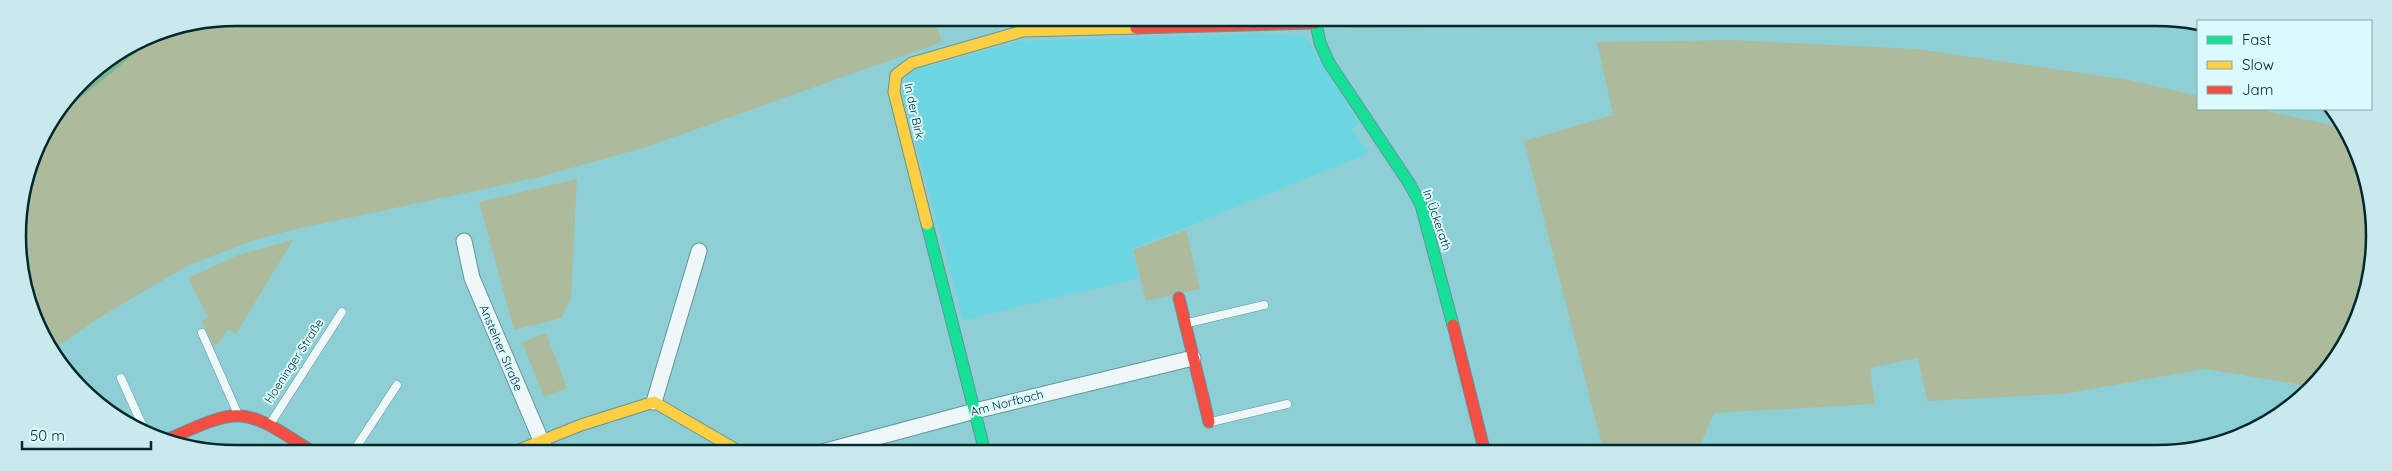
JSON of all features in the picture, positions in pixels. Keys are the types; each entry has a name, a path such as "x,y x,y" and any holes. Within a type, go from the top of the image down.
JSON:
{"street":[{"name":"In der Birk","path":"983,445 894,92 895,76 903,67 918,60 1023,31 1169,26"},
{"name":"In Ückerath","path":"1316,26 1320,43 1329,63 1409,183 1421,205 1483,445"},
{"name":"Anstelner Straße","path":"464,241 472,278 543,445"},
{"path":"654,402 699,251"},
{"path":"1179,298 1209,422"},
{"name":"Am Norfbach","path":"848,445 975,411 1193,358"},
{"path":"545,445 581,425 654,402 728,445"},
{"path":"175,436 229,415 256,417 301,445"}],"lane":[{"path":"1185,323 1264,305"},
{"name":"Hoeninger Straße","path":"269,426 342,312"},
{"path":"202,333 239,416"},
{"path":"121,378 141,422"},
{"path":"358,445 397,385"},
{"path":"1209,422 1287,404"}],"shaded area":[{"path":"1258,34 1303,36 1307,39 1359,124 1352,129 1369,153 1132,249 1139,278 963,320 902,89 908,72 1021,41"}],"green space":[{"path":"236,26 937,26 942,42 646,147 540,177 292,230 252,241 189,265 102,316 58,346 54,340 37,303 28,263 26,236 28,208 33,181 42,155 54,131 78,98 108,69 131,54 168,37 195,30"},
{"path":"1349,26 1638,26 1351,28"},
{"path":"1733,40 1917,49 2129,80 2197,96 2197,110 2261,110 2334,126 2355,168 2364,208 2366,236 2364,263 2355,303 2338,340 2323,363 2302,385 2205,369 2063,394 1927,401 1918,358 1870,368 1875,404 1714,413 1700,445 1602,445 1524,141 1613,115 1597,42"},
{"path":"577,179 571,297 562,318 514,330 479,202"},
{"path":"1186,230 1200,289 1146,301 1133,250"},
{"path":"293,240 236,334 228,329 218,344 213,345 202,321 208,317 188,278 238,255"},
{"path":"546,333 567,388 544,397 522,342"}],"waterway":[{"path":"86,90 127,57"}],"traffic: fast":[{"path":"1316,26 1320,43 1329,63 1409,183 1421,205 1453,325"},
{"path":"927,224 983,445"}],"traffic: slow":[{"path":"927,224 894,92 896,75 912,63 1023,31 1136,28"},
{"path":"531,445 581,425 654,402 728,445"}],"traffic: jam":[{"path":"1136,28 1208,26"},
{"path":"1179,298 1209,422"},
{"path":"1453,325 1483,445"},
{"path":"175,436 214,420 230,416 244,416 272,427 302,445"}]}
